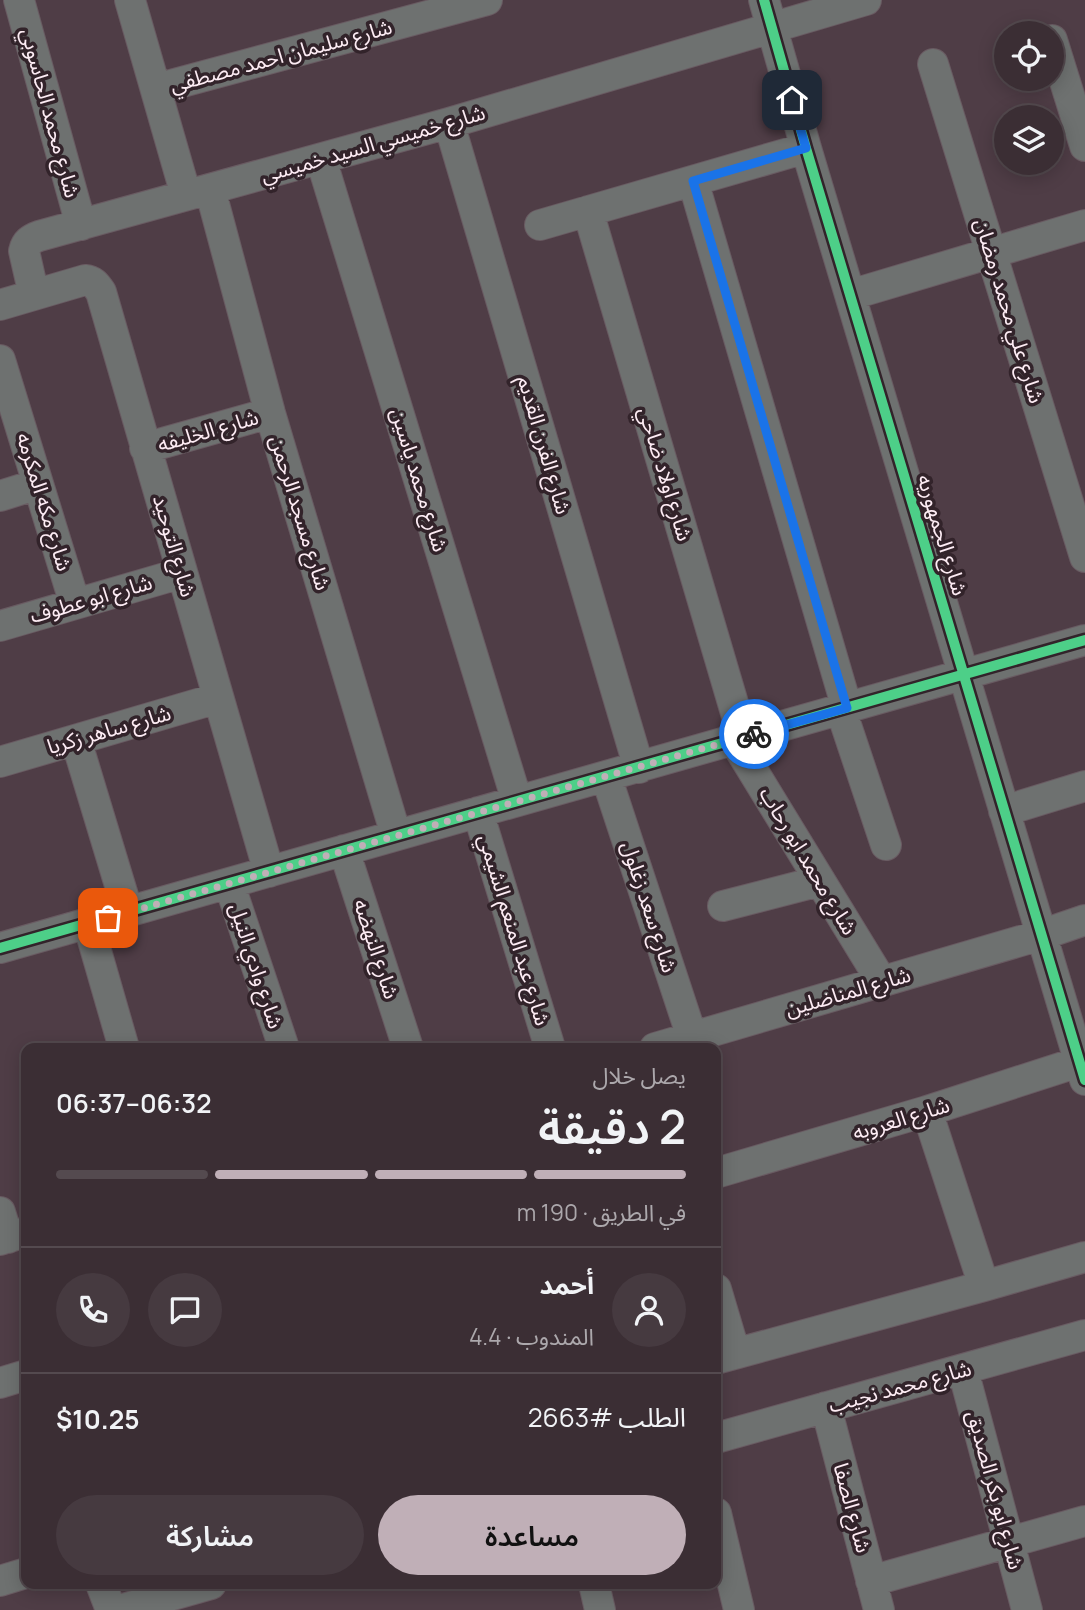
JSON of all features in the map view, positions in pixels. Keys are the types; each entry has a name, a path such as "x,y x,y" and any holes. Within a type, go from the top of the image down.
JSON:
{"street":[{"name":"شارع محمد الحاسوبي","path":"19,0 81,225"},
{"name":"شارع مسجد الرحمن","path":"130,0 156,89 198,192 270,413 396,835"},
{"name":"شارع سليمان احمد مصطفي","path":"156,89 487,0"},
{"name":"شارع الجمهوريه","path":"764,0 1041,935 1083,1067"},
{"name":"شارع خميسي السيد خميسي","path":"34,295 24,251 30,240 39,236 449,123 866,0"},
{"name":"شارع علي محمد رمضان","path":"933,64 1085,557"},
{"path":"1064,79 1085,146"},
{"name":"شارع الفرن القديم","path":"449,123 639,768"},
{"path":"541,225 806,148"},
{"name":"شارع محمد ياسين","path":"321,159 517,801"},
{"path":"693,181 844,709 886,845"},
{"name":"شارع اولاد ضاحي","path":"587,211 739,738"},
{"path":"850,295 1085,225"},
{"name":"شارع التوحيد","path":"0,305 85,280 91,281 100,292 269,872"},
{"name":"شارع مكه المكرمه","path":"1,367 75,604"},
{"name":"شارع الخليفه","path":"145,448 270,413"},
{"path":"0,496 38,484"},
{"name":"شارع ابو عطوف","path":"0,626 182,573"},
{"path":"0,948 1085,640"},
{"name":"شارع ساهر زكريا","path":"0,762 218,698"},
{"name":"شارع محمد ابو رحاب","path":"739,738 820,881 882,982"},
{"path":"76,740 128,912"},
{"name":"شارع سعد زغلول","path":"606,776 692,1037"},
{"path":"1004,811 1085,786"},
{"name":"شارع عبد المنعم الشيمي","path":"478,812 548,1043"},
{"name":"شارع النهضه","path":"344,850 406,1043"},
{"path":"723,906 820,881"},
{"name":"شارع وادي النيل","path":"229,883 282,1043"},
{"name":"شارع المناضلين","path":"672,1043 1085,920"},
{"path":"88,923 123,1043"},
{"name":"شارع العروبه","path":"721,1172 1083,1067"},
{"path":"928,1111 984,1286"},
{"path":"721,1326 725,1356 1085,1257"},
{"name":"شارع محمد نجيب","path":"721,1437 1085,1335"},
{"name":"شارع ابو بكر الصديق","path":"963,1370 1027,1610"},
{"path":"0,1383 21,1377"},
{"name":"شارع الصفا","path":"826,1407 879,1610"},
{"path":"871,1581 1085,1521"},
{"path":"721,1534 739,1610"},
{"path":"0,1581 21,1575"},
{"path":"103,1589 111,1610"},
{"path":"595,1589 600,1610"},
{"path":"120,1610 203,1594"}],"cycle path":[{"path":"764,0 1085,1080"},
{"path":"0,948 1085,640"}],"way so far":[{"path":"108,918 754,734"}],"route":[{"path":"754,734 847,708 693,181 806,148 792,100"}]}
